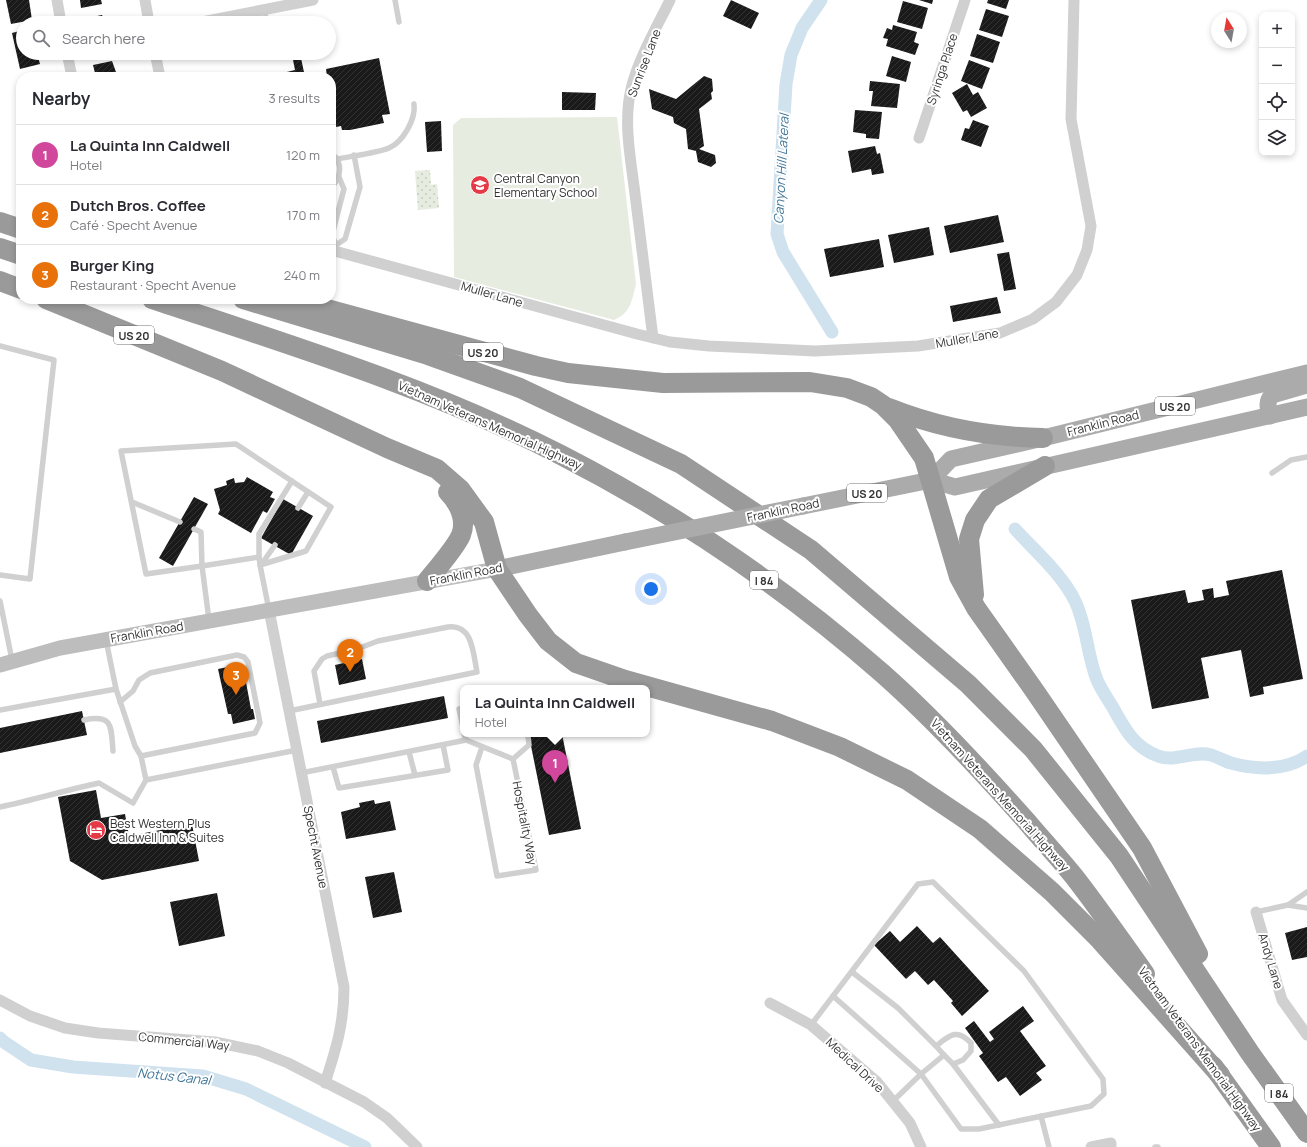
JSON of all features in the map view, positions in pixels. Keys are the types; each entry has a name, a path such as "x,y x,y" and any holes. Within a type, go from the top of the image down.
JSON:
{"highway":[{"path":"0,222 16,227"},
{"path":"0,248 16,253"},
{"path":"0,281 16,287"},
{"name":"US 20","path":"58,304 222,371 387,448 437,469 460,489 484,522 497,569"},
{"name":"Vietnam Veterans Memorial Highway","path":"167,304 372,373 478,417 559,453 617,484 729,554 820,622 882,673 936,724 996,787 1076,879 1271,1147"},
{"name":"I 84","path":"260,304 428,355 520,388 681,464 811,550 968,684 1033,749 1119,856 1250,1053 1307,1133"},
{"name":"US 20","path":"309,304 568,373 663,383 810,382 847,388 871,397 898,420 924,458 931,480"},
{"name":"US 20","path":"883,406 918,420 964,432 1008,437 1043,438"},
{"path":"387,448 438,482 452,496 460,507 463,518 461,535 428,581"},
{"path":"976,608 969,539 975,520 989,499 1046,466"},
{"path":"931,480 959,577 976,608 1142,848 1250,1053"},
{"path":"497,569 528,615 548,641 576,663 643,685"},
{"path":"650,687 772,721 840,746 907,780 980,828 1052,892 1100,940 1220,1075"}],"main road":[{"name":"Franklin Road","path":"931,480 951,459 1307,373"},
{"path":"1270,416 1267,406 1268,399 1272,395 1307,385"},
{"name":"Franklin Road","path":"6,662 60,648 497,569 931,480 955,486 1307,407"}],"street":[{"path":"57,0 60,16"},
{"path":"145,0 148,16"},
{"path":"233,16 313,0"},
{"name":"Sunrise Lane","path":"653,338 628,129 628,105 632,87 641,62 670,0"},
{"name":"Syringa Place","path":"919,138 965,0"},
{"name":"Muller Lane","path":"336,250 653,338 710,346 815,351 918,346 1000,333 1033,319 1056,302 1077,275 1087,250 1091,226 1071,119 1074,0"},
{"path":"69,60 71,72"},
{"path":"157,60 159,72"},
{"name":"Specht Avenue","path":"269,610 344,987 344,1010 339,1040 325,1083"},
{"name":"Andy Lane","path":"1256,912 1282,1000 1307,1035"},
{"name":"Commercial Way","path":"0,1000 30,1016 65,1028 98,1033 215,1042 258,1051 288,1063 364,1102 387,1118 417,1147"},
{"name":"Medical Drive","path":"770,1003 811,1025 877,1082 910,1123 921,1147"},
{"path":"1091,1147 1111,1145"}],"lane":[{"path":"395,0 399,22"},
{"path":"264,10 265,16"},
{"path":"336,220 344,189 339,177 340,165 337,159 389,148 408,128 414,112 414,104"},
{"path":"336,247 345,239 360,187 354,155"},
{"path":"336,181 339,177"},
{"path":"0,346 54,360 30,579 0,575"},
{"path":"259,557 146,574 122,451 236,444 331,507 306,551 260,566"},
{"path":"1272,473 1291,460 1307,457"},
{"path":"269,610 260,566 259,534 292,481"},
{"path":"298,508 308,492"},
{"path":"132,502 180,522"},
{"path":"194,529 201,532 202,566 209,620"},
{"path":"260,566 275,545"},
{"path":"0,601 6,662"},
{"path":"289,710 320,704 477,672 468,634 455,626 441,628 378,641 354,650 328,656 322,659 314,671 320,704"},
{"path":"0,807 36,799 58,791 100,783 132,803 146,780 141,756 135,746 116,689 106,640"},
{"path":"120,702 133,691 139,680 150,674 238,655 244,657 248,662 260,723 255,734 141,756"},
{"path":"0,710 116,689"},
{"path":"84,720 97,717 104,718 109,724 113,751"},
{"path":"301,774 466,740 513,759 529,745 528,737"},
{"path":"333,767 339,788 448,770 443,745"},
{"name":"Hospitality Way","path":"482,747 476,765 498,876 536,870 513,759"},
{"path":"146,780 296,750"},
{"path":"409,752 415,775"},
{"path":"811,1025 833,996 852,972 918,884 933,882 1024,971 1103,1079 1104,1094 1091,1106 978,1129 961,1129 921,1074 833,996"},
{"path":"1288,905 1307,892"},
{"path":"1288,905 1307,908"},
{"name":"Andy Lane","path":"1256,912 1288,905"},
{"path":"852,972 898,1008 936,1046 953,1064 999,1125"},
{"path":"936,1046 948,1036 956,1034 965,1036 971,1043 971,1051 963,1060 953,1064"},
{"path":"893,1102 921,1074 944,1055"},
{"path":"1042,1116 1049,1147"}],"shaded area":[{"path":"617,117 636,284 630,305 624,314 614,320 454,277 453,125 461,118"},
{"path":"430,170 431,185 437,184 439,208 418,210 415,171"}],"building":[{"path":"6,0 29,0 31,16 16,16 16,23 11,24"},
{"path":"80,0 101,0 102,4 81,8"},
{"path":"731,0 759,13 751,29 723,16"},
{"path":"919,0 933,0 932,4"},
{"path":"988,0 1009,0 1006,9 987,3"},
{"path":"903,1 928,8 922,29 897,22"},
{"path":"986,9 1009,16 1002,37 979,30"},
{"path":"893,25 917,32 914,42 919,44 915,55 886,46 888,39 883,38 887,28 892,30"},
{"path":"16,32 16,51 12,33"},
{"path":"977,34 1000,42 993,63 970,56"},
{"path":"892,56 911,62 906,82 886,76"},
{"path":"379,58 390,114 382,115 384,123 350,130 342,130 341,126 336,127 336,72 326,72 326,69"},
{"path":"18,60 39,60 40,64 20,69"},
{"path":"293,60 301,60 304,72 287,72 295,70"},
{"path":"969,60 990,68 982,89 961,81"},
{"path":"112,61 116,72 95,72 93,65"},
{"path":"704,76 712,79 713,91 711,93 712,99 699,109 704,146 699,149 715,155 716,163 711,167 698,162 696,151 688,149 686,129 674,123 673,117 652,109 649,89 676,99"},
{"path":"870,81 900,84 897,108 871,106 873,91 869,91"},
{"path":"967,84 973,95 978,92 987,108 971,117 967,110 963,112 952,93"},
{"path":"562,92 596,93 595,110 562,110"},
{"path":"855,110 882,112 879,139 866,138 866,134 853,132"},
{"path":"973,120 989,126 981,147 961,140 965,128 969,129"},
{"path":"441,121 442,151 427,152 425,122"},
{"path":"875,146 877,154 880,153 884,173 872,175 871,169 852,173 848,151"},
{"path":"998,215 1004,242 950,253 944,226"},
{"path":"929,227 934,255 894,263 888,235"},
{"path":"879,239 884,267 830,277 824,249"},
{"path":"1009,252 1016,289 1004,291 997,254"},
{"path":"997,297 1001,313 953,322 950,306"},
{"path":"247,477 273,492 270,497 275,499 267,513 263,511 251,533 218,514 220,510 214,489 227,485 226,481 234,478 235,483 244,482"},
{"path":"194,497 208,504 173,566 159,558"},
{"path":"283,499 313,516 291,555 261,538"},
{"path":"1282,570 1303,679 1263,687 1264,694 1250,697 1241,650 1201,658 1209,698 1152,709 1131,600 1185,590 1188,603 1204,600 1202,590 1213,588 1214,598 1229,595 1226,581"},
{"path":"362,659 366,679 339,685 335,665"},
{"path":"239,663 242,677 245,677 251,709 253,709 255,719 233,724 231,714 228,714 218,669 233,666 233,664"},
{"path":"444,696 448,718 321,743 317,721"},
{"path":"82,711 87,735 0,753 0,728"},
{"path":"529,737 563,737 581,829 549,835"},
{"name":"Best Western Plus Caldwell Inn & Suites","path":"96,790 101,818 125,814 129,836 192,824 199,861 102,880 70,861 58,797"},
{"path":"374,800 375,804 390,801 396,830 346,839 341,812 360,807 359,803"},
{"path":"394,872 402,912 373,918 365,877"},
{"path":"217,893 225,936 179,946 170,902"},
{"path":"917,926 933,943 940,937 989,991 962,1016 951,1003 953,1001 934,980 928,985 915,971 906,979 874,945 890,931 900,942"},
{"path":"1307,927 1307,957 1292,960 1285,933"},
{"path":"1023,1006 1034,1021 1020,1031 1046,1066 1036,1073 1042,1080 1020,1096 1006,1077 998,1082 979,1056 983,1053 965,1028 974,1021 990,1042 994,1039 989,1032"}],"waterway":[{"name":"Canyon Hill Lateral","path":"821,0 802,28 791,55 786,84 777,234 783,252 832,332"},
{"name":"Canyon Hill Lateral","path":"1015,529 1056,572 1070,591 1082,620 1091,661 1097,680 1125,729 1142,747 1149,752 1165,758 1204,754 1214,756 1231,763 1260,768 1280,767 1298,761 1307,756"},
{"name":"Notus Canal","path":"0,1038 31,1060 73,1067 203,1076 246,1089 365,1147"}],"place":[{"name":"Central Canyon Elementary School","path":"480,185"},
{"name":"Dutch Bros. Coffee","path":"350,672"},
{"name":"Burger King","path":"236,695"},
{"name":"La Quinta Inn Caldwell","path":"555,783"},
{"name":"Best Western Plus Caldwell Inn & Suites","path":"96,830"}]}
